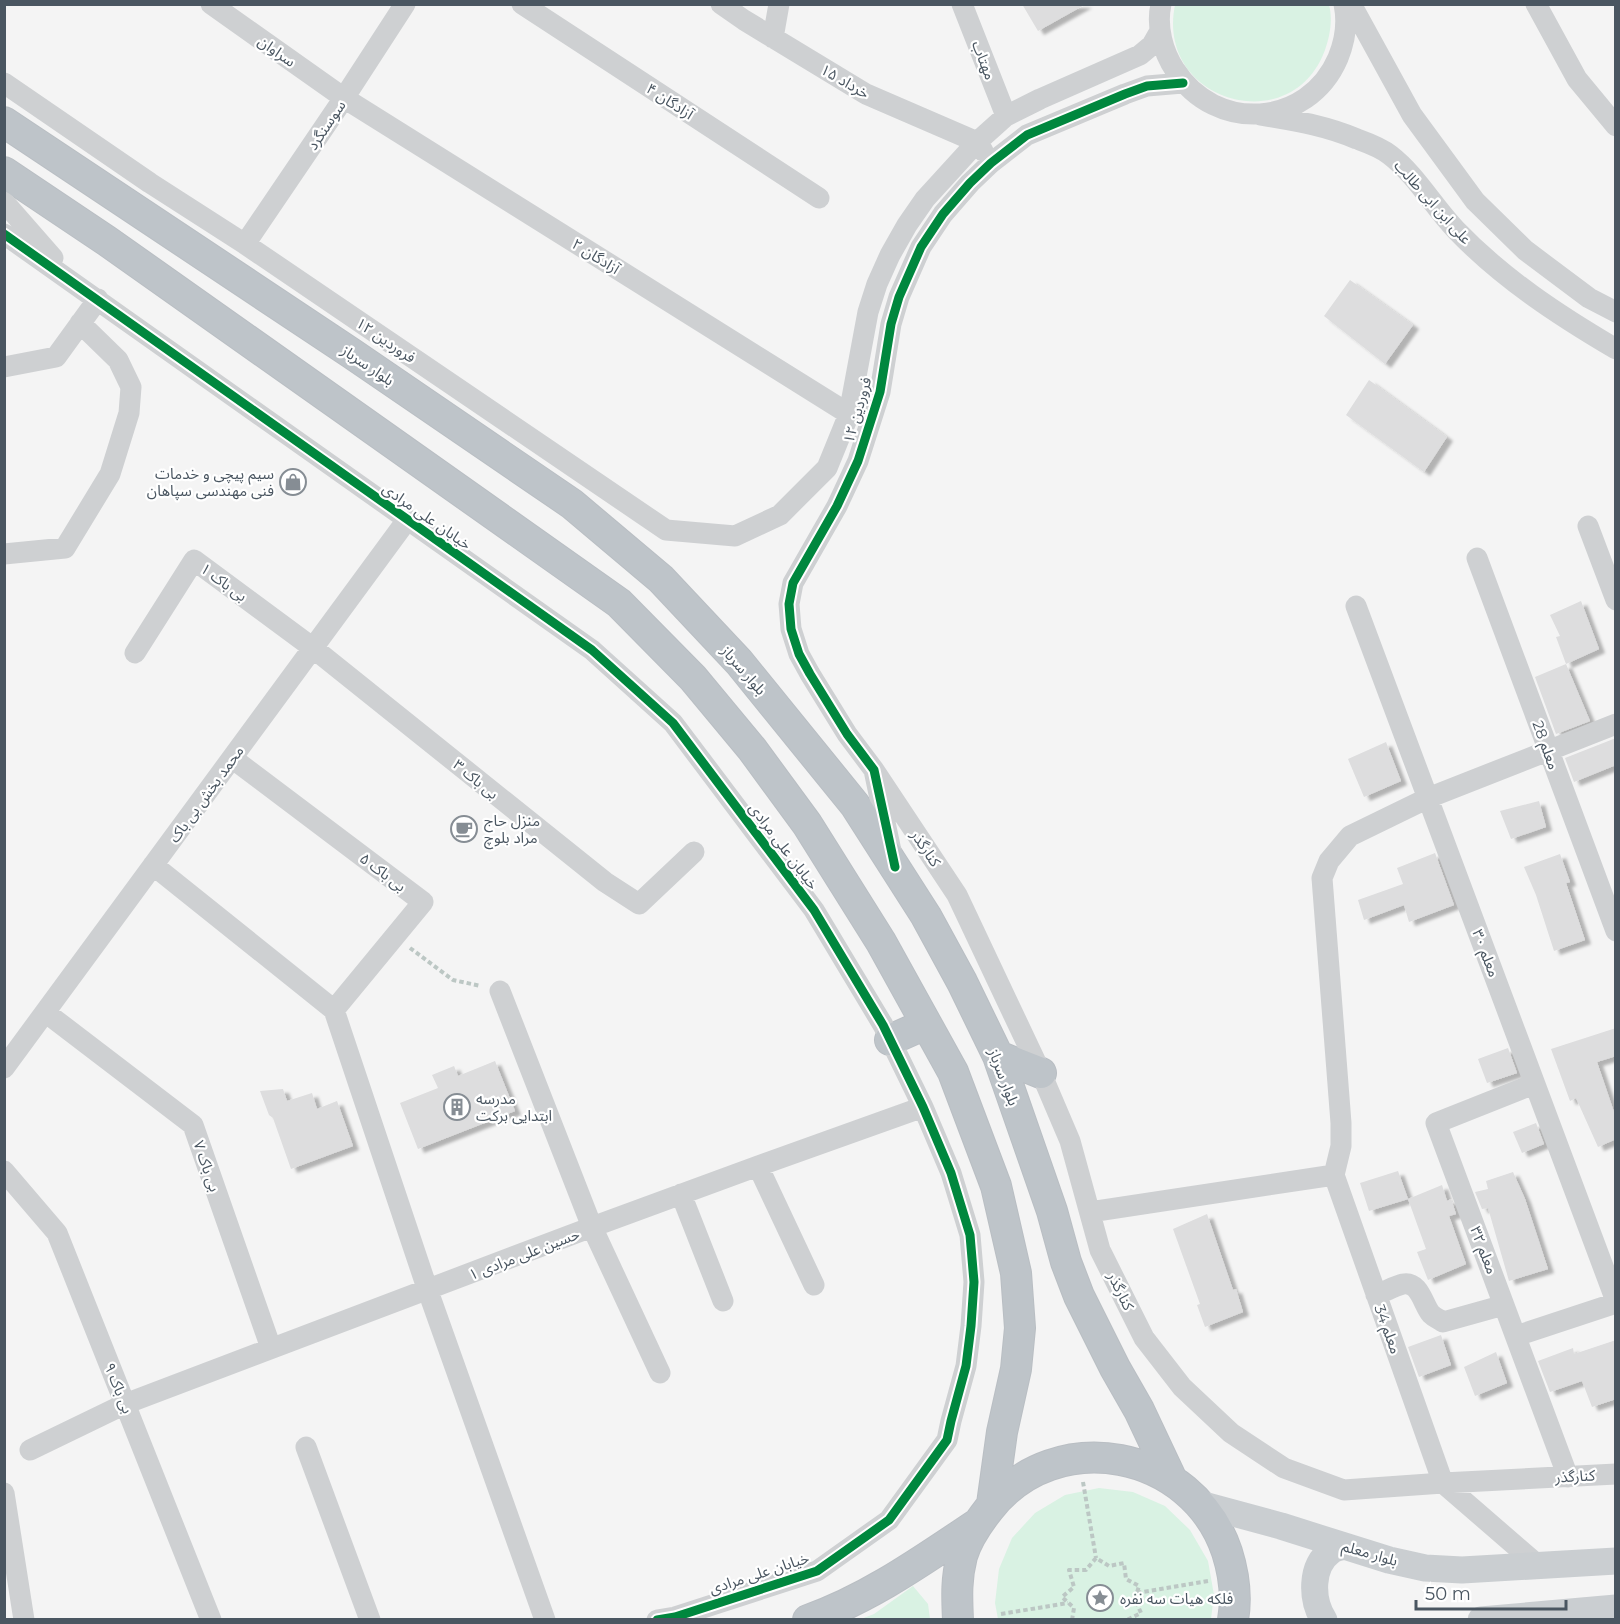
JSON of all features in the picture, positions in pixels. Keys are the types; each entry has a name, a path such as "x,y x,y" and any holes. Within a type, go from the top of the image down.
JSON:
{"highway":[{"name":"بلوار سرباز","path":"4,122 572,504 661,579 739,662 855,805 926,916 962,982 998,1056 1052,1211 1078,1296 1139,1410 1172,1479"},
{"path":"4,172 107,241 619,603 693,678 752,749 800,815 881,942 953,1072 996,1186 1016,1273 1020,1328 1016,1369 985,1514 906,1572 836,1610 808,1620"},
{"path":"890,1040 926,1024"},
{"path":"998,1056 1041,1073"},
{"path":"958,1620 956,1588 963,1555 985,1514 1000,1495 1030,1473 1065,1460 1102,1457 1139,1464 1172,1479 1200,1504 1221,1535 1233,1571 1235,1608 1233,1620"}],"main road":[{"name":"بلوار معلم","path":"1200,1504 1281,1526 1389,1560 1425,1568 1462,1570 1616,1561"},
{"path":"1324,1620 1314,1596 1315,1578 1321,1561 1332,1550 1344,1546"},
{"path":"1481,1620 1616,1608"}],"street":[{"name":"سراوان","path":"210,4 344,98"},
{"name":"سوسنگرد","path":"245,244 405,4"},
{"name":"آزادگان ۴","path":"522,4 819,198"},
{"name":"۱۵ خرداد","path":"721,4 866,94 977,142"},
{"path":"773,38 779,4"},
{"name":"مهتاب","path":"962,4 1006,116"},
{"path":"1161,4 1160,31 1167,59 1183,83 1205,102 1231,113 1260,115 1288,108 1313,93 1332,71 1344,44 1347,15 1344,4"},
{"path":"1351,4 1412,115 1476,201 1526,250 1589,298 1616,312"},
{"path":"1536,4 1577,79 1616,126"},
{"name":"۱۲ فروردین","path":"4,83 666,530 735,536 780,515 827,468 849,414 868,312 890,255 925,199 977,142 1006,116 1140,55 1152,45 1160,31"},
{"name":"۱۲ فروردین","path":"895,867 874,770 847,734 799,654 791,629 789,604 794,583 837,506 858,461 880,393 891,324 899,297 921,247 943,214 991,163 1027,135 1147,86 1183,83"},
{"name":"آزادگان ۲","path":"344,98 849,414"},
{"name":"علی ابن ابی طالب","path":"1260,115 1334,129 1373,145 1390,155 1407,171 1455,230 1509,279 1563,318 1616,349"},
{"path":"977,142 991,163"},
{"path":"86,177 150,183"},
{"path":"4,202 75,283"},
{"name":"خیابان علی مرادی","path":"4,234 592,650 673,723 813,910 847,963 890,1040 923,1107 951,1173 970,1235 974,1282 966,1366 947,1440 889,1520 817,1571 675,1617 657,1620"},
{"path":"4,367 56,357 98,299"},
{"path":"4,554 64,548 110,474 129,413 131,387 118,360 80,323"},
{"name":"محمد بخش بی باک","path":"4,1068 407,520"},
{"path":"1588,526 1616,600"},
{"name":"معلم 28","path":"1477,558 1616,931"},
{"name":"بی باک ۱","path":"135,653 194,560 313,648"},
{"name":"معلم ۳۰","path":"1356,606 1534,1084 1610,1269 1616,1302"},
{"name":"بی باک ۳","path":"313,648 604,882 639,904 694,852"},
{"path":"1090,1212 1334,1175 1341,1146 1341,1123 1322,878 1329,861 1350,836 1428,798 1616,724"},
{"name":"بی باک ۵","path":"232,758 423,902 334,1010"},
{"name":"کنارگذر","path":"874,770 957,895 1041,1073 1070,1142 1100,1250 1144,1338 1182,1387 1231,1433 1284,1468 1344,1490 1616,1474"},
{"path":"153,865 334,1010 428,1290 545,1620"},
{"path":"500,990 592,1227 660,1373"},
{"name":"بی باک ۷","path":"45,1012 194,1125 271,1348"},
{"name":"معلم ۳۲","path":"1534,1084 1436,1123 1568,1477"},
{"name":"حسین علی مرادی ۱","path":"30,1450 125,1404 592,1227 923,1107"},
{"path":"758,1166 814,1285"},
{"name":"بی باک ۹","path":"4,1171 57,1233 211,1620"},
{"name":"معلم 34","path":"1334,1175 1443,1483"},
{"path":"681,1194 723,1301"},
{"path":"1376,1295 1409,1284 1419,1292 1433,1317 1443,1322 1504,1305"},
{"path":"1516,1336 1616,1302"},
{"path":"306,1447 370,1620"},
{"path":"1443,1483 1540,1567"},
{"path":"4,1493 24,1620"}],"path":[{"path":"395,937 453,980 500,990"},
{"path":"1079,1459 1096,1558 1109,1566 1124,1563 1126,1579 1139,1586 1135,1599 1141,1613 1127,1620"},
{"path":"1072,1620 1074,1608 1062,1597 1074,1587 1069,1570 1086,1570 1096,1558"},
{"path":"1137,1593 1208,1581"},
{"path":"1001,1614 1068,1603"}],"green space":[{"path":"1175,5 1329,5 1330,33 1325,50 1308,78 1285,95 1258,101 1230,98 1205,86 1185,66 1174,39"},
{"path":"1099,1488 1133,1492 1165,1506 1190,1530 1208,1561 1214,1595 1211,1619 998,1619 995,1603 999,1569 1012,1538 1035,1513 1065,1495"},
{"path":"913,1586 928,1604 930,1619 861,1619 874,1614"}],"building":[{"path":"1022,4 1086,4 1038,31"},
{"path":"1350,280 1413,325 1385,364 1324,316"},
{"path":"1369,380 1447,437 1424,472 1346,415"},
{"path":"1581,601 1599,649 1566,664 1556,637 1560,636 1550,615"},
{"path":"1566,664 1590,721 1556,734 1535,677"},
{"path":"1616,738 1616,765 1574,782 1565,758"},
{"path":"1386,742 1401,781 1364,797 1348,759"},
{"path":"1539,801 1546,827 1511,839 1500,811"},
{"path":"1435,853 1454,905 1409,922 1404,905 1364,920 1358,900 1403,884 1397,868"},
{"path":"1560,854 1570,882 1566,883 1585,940 1554,951 1536,895 1524,867"},
{"path":"1616,1028 1616,1056 1597,1062 1616,1118 1616,1139 1598,1147 1576,1098 1570,1101 1551,1049"},
{"path":"1508,1048 1517,1073 1487,1083 1478,1059"},
{"name":"مدرسه ابتدایی برکت","path":"495,1061 515,1111 418,1149 400,1103 438,1088 432,1075 454,1066 458,1076"},
{"path":"283,1089 287,1101 312,1093 317,1109 337,1101 353,1146 291,1169 273,1118 269,1115 260,1091"},
{"path":"1536,1123 1544,1144 1522,1153 1513,1132"},
{"path":"1398,1171 1408,1199 1369,1211 1360,1183"},
{"path":"1513,1172 1525,1199 1548,1269 1509,1281 1488,1208 1482,1209 1475,1192 1488,1189 1486,1181"},
{"path":"1442,1185 1447,1201 1451,1199 1456,1214 1449,1216 1466,1264 1428,1280 1417,1252 1426,1249 1408,1199"},
{"path":"1207,1214 1233,1290 1236,1289 1243,1312 1205,1327 1197,1305 1200,1304 1173,1229"},
{"path":"1441,1335 1451,1365 1419,1377 1408,1347"},
{"path":"1616,1340 1616,1399 1592,1407 1582,1381 1550,1392 1538,1361 1573,1348 1574,1354"},
{"path":"1496,1352 1507,1383 1475,1396 1464,1367"}],"cycle path":[{"path":"895,867 874,770 847,734 799,654 791,629 789,604 793,583 837,506 858,461 880,392 891,324 899,297 921,247 943,214 991,163 1027,135 1147,86 1183,83"},
{"path":"4,234 592,650 673,723 814,910 883,1025 923,1107 951,1173 970,1235 974,1282 966,1366 947,1440 889,1520 817,1571 675,1617 657,1620"}],"place":[{"name":"سیم پیچی و خدمات فنی مهندسی سپاهان","path":"293,482"},
{"name":"منزل حاج مراد بلوچ","path":"464,829"},
{"name":"مدرسه ابتدایی برکت","path":"457,1107"},
{"name":"فلکه هیات سه نفره","path":"1100,1598"}]}
